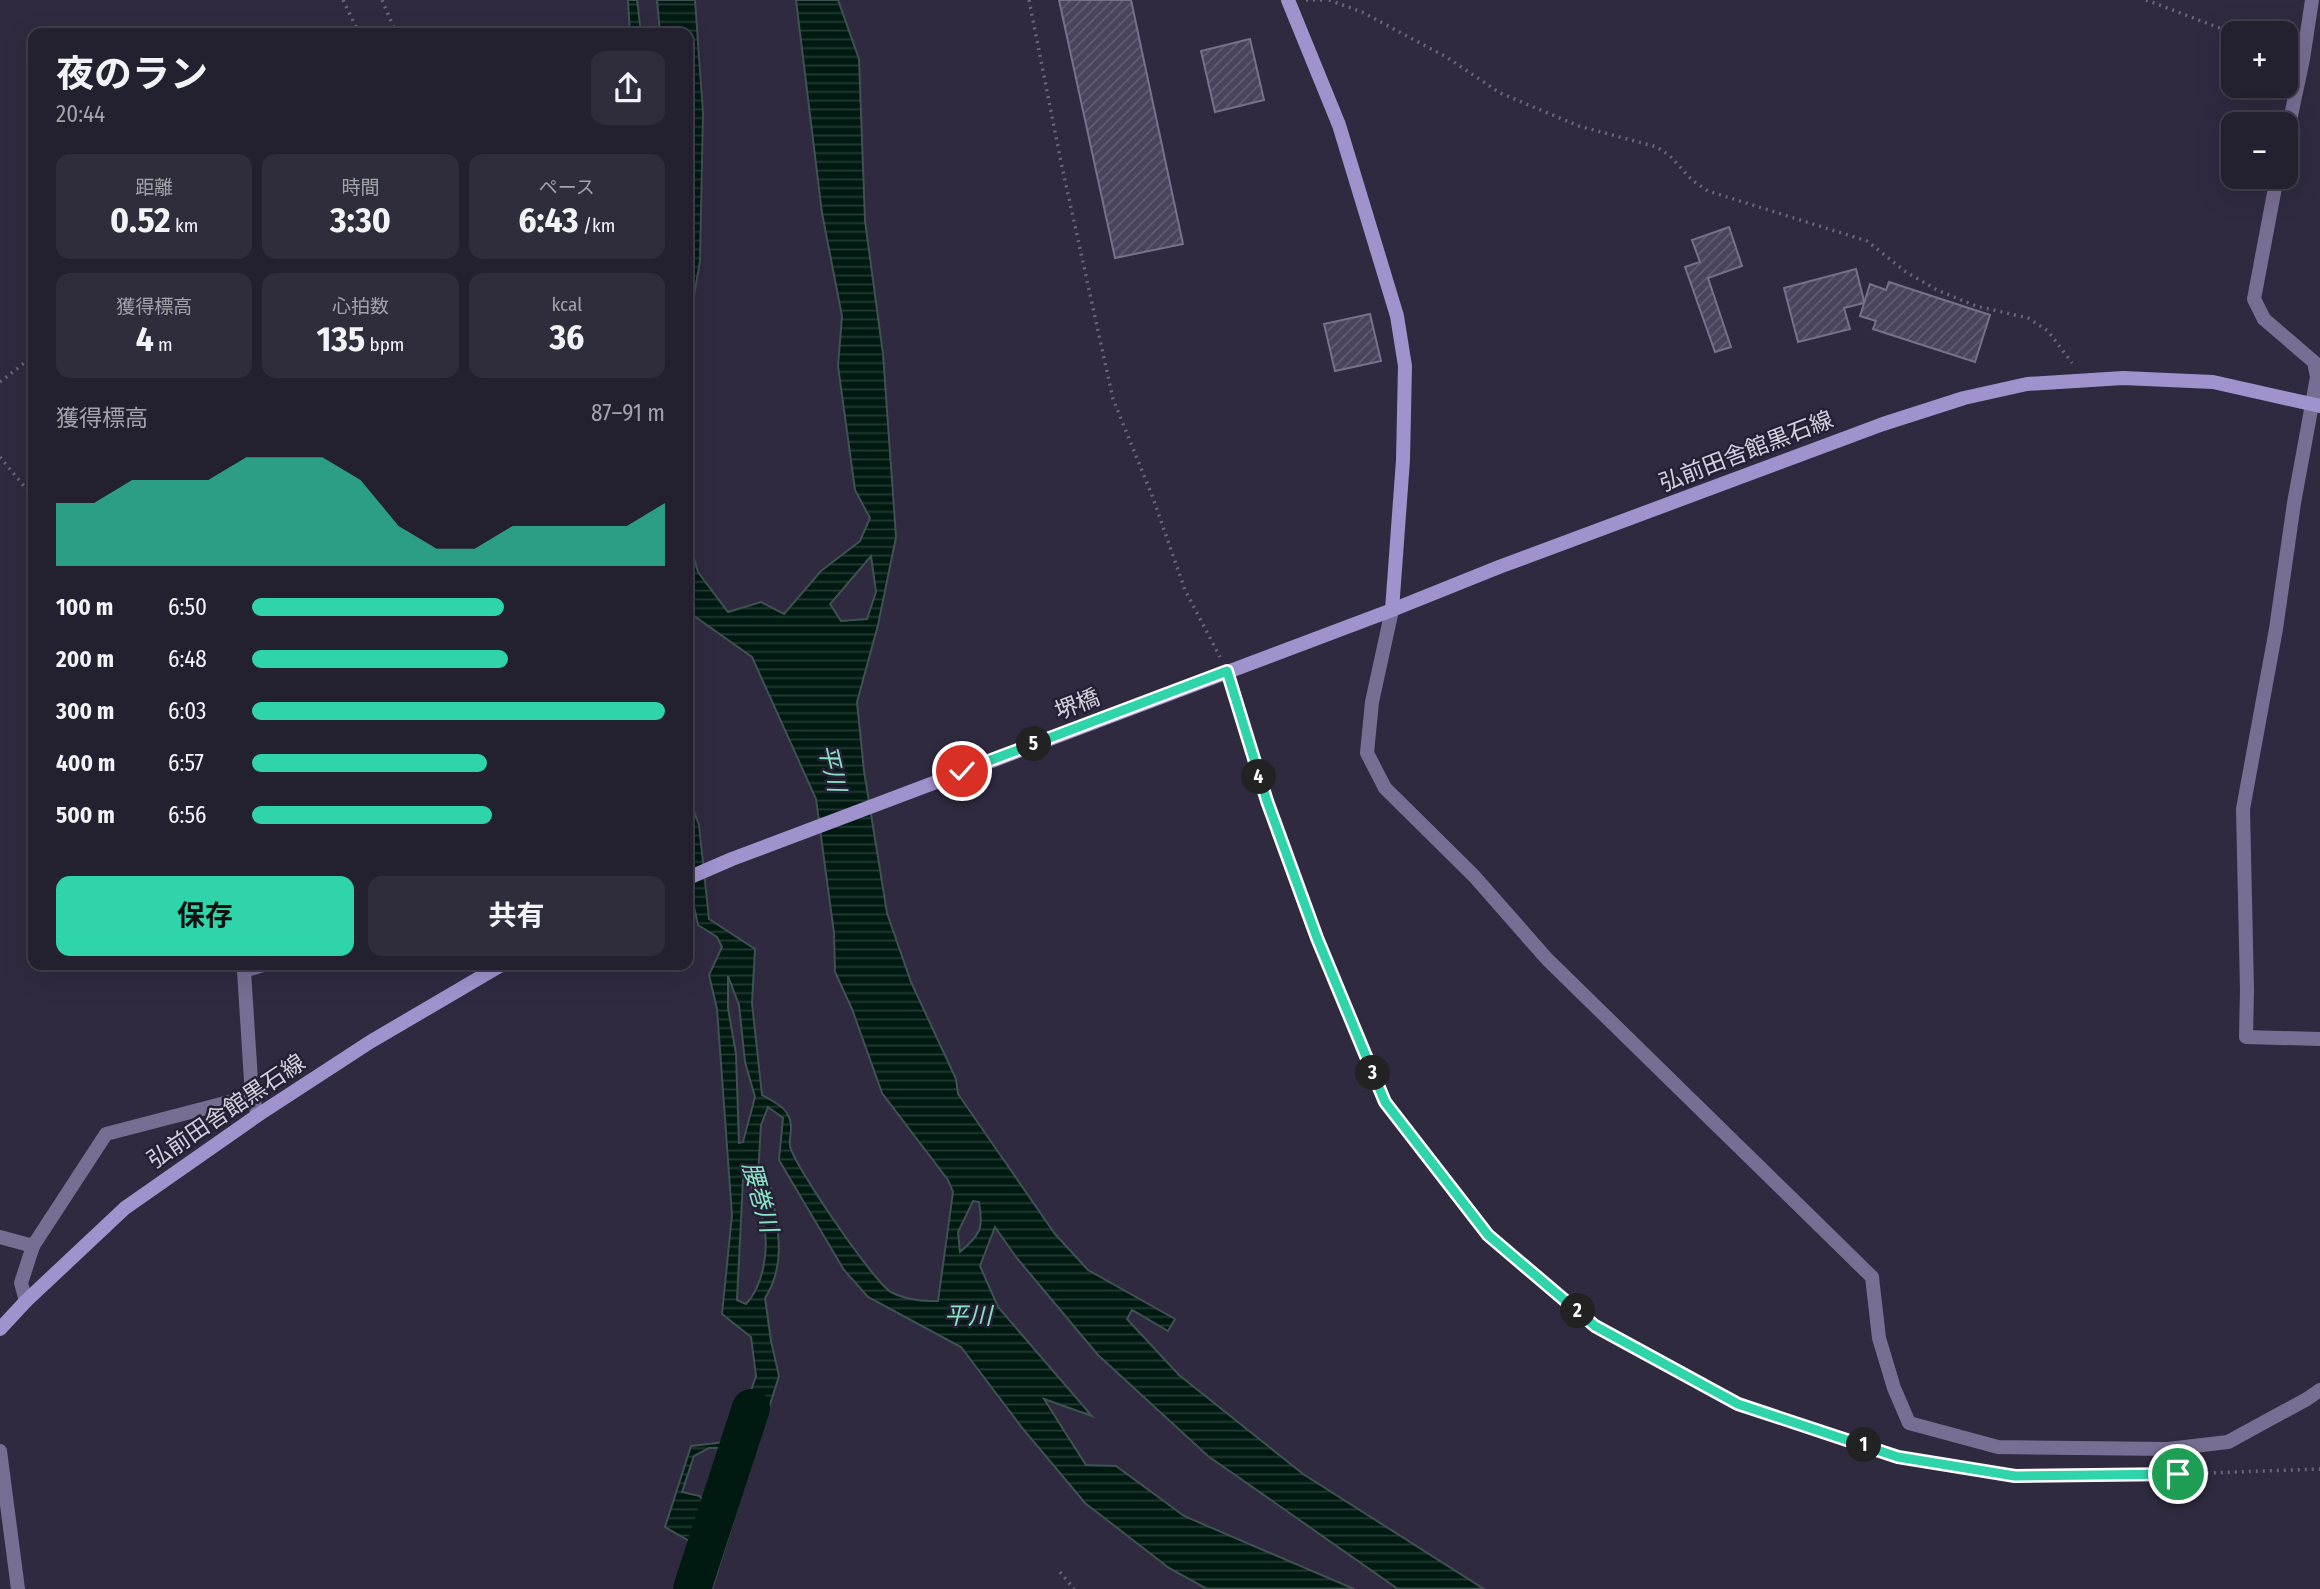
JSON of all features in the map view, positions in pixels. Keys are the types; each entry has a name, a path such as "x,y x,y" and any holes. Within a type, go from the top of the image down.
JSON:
{"main road":[{"path":"1289,0 1339,125 1397,316 1405,366 1404,433 1392,610"},
{"name":"弘前田舎館黒石線","path":"1208,679 1883,424 1964,398 2027,384 2123,378 2213,382 2316,404"},
{"name":"堺橋","path":"693,876 1208,679"},
{"name":"弘前田舎館黒石線","path":"0,1329 125,1208 258,1115 370,1042 493,970"}],"street":[{"path":"2292,112 2312,0"},
{"path":"2275,189 2254,299 2264,318 2314,362 2317,377 2316,404 2294,503 2276,629 2244,808 2246,1037 2320,1039"},
{"path":"1392,610 1372,702 1367,753 1385,788 1474,876 1547,959 1872,1277 1879,1338 1894,1388 1909,1423 1998,1447 2168,1449 2228,1442 2320,1390"},
{"path":"247,970 244,971 252,1096 258,1115"},
{"path":"26,1301 21,1283 33,1246 106,1134 252,1096"},
{"path":"0,1237 33,1246"},
{"path":"0,1451 18,1589"}],"path":[{"path":"343,0 357,28"},
{"path":"382,0 394,28"},
{"path":"1029,0 1113,399 1153,498 1185,590 1227,671 1267,801 1308,913 1385,1102 1488,1235 1595,1326 1738,1404 1898,1457 2015,1476 2320,1469"},
{"path":"1329,0 1362,12 1448,58 1500,93 1579,127 1657,147 1670,156 1692,180 1708,191 1867,241 1906,272 1937,290 1976,306 2028,318 2048,331 2082,380"},
{"path":"2146,0 2221,28"},
{"path":"0,382 28,360"},
{"path":"0,457 28,491"},
{"path":"1060,1572 1074,1589"}],"water":[{"path":"628,0 637,0 640,28 630,28"},
{"path":"657,0 695,0 703,113 700,261 693,302 693,28 660,28"},
{"name":"平川","path":"796,0 838,0 859,59 865,221 883,354 896,537 878,625 857,702 864,771 887,913 911,982 956,1079 958,1094 1055,1234 1088,1270 1175,1319 1168,1331 1132,1310 1127,1319 1179,1375 1303,1474 1484,1589 1398,1589 1208,1456 1098,1355 1016,1257 995,1227 980,1266 998,1307 1092,1416 1044,1399 1086,1465 1116,1466 1184,1516 1354,1589 1207,1589 1169,1568 1085,1503 1023,1429 961,1347 868,1297 844,1270 779,1160 783,1118 768,1107 761,1125 758,1176 770,1185 778,1229 779,1257 772,1284 765,1298 779,1376 712,1589 684,1589 698,1546 665,1527 691,1446 734,1441 756,1376 751,1337 722,1314 732,1215 717,1009 709,975 722,947 717,937 698,925 693,902 693,809 699,825 709,919 755,949 752,1003 762,1095 786,1112 791,1122 790,1146 805,1175 853,1247 891,1292 914,1300 938,1301 953,1192 948,1180 882,1093 852,1009 835,972 834,933 816,799 752,657 693,616 693,555 698,572 728,612 761,602 784,614 821,571 860,541 870,518 855,490 838,366 842,316 822,213","holes":["871,556 876,592 867,619 841,621 830,604","728,976 739,1005 745,1062 755,1097 743,1142 739,1143 736,1054 728,1008","743,1179 751,1184 760,1210 766,1246 757,1288 746,1304 737,1300","973,1201 979,1202 979,1231 960,1252 958,1232","709,1448 731,1448 739,1464 726,1508 709,1514 700,1496 682,1492 694,1456"]}],"building":[{"path":"1059,0 1131,0 1183,244 1115,258"},
{"path":"1250,39 1264,100 1215,112 1201,51"},
{"path":"1729,227 1742,266 1708,278 1731,347 1715,352 1685,267 1700,262 1692,240"},
{"path":"1856,269 1864,303 1844,308 1850,329 1798,342 1784,288"},
{"path":"1889,282 1990,315 1975,362 1873,329 1876,321 1860,316 1870,284 1886,290"},
{"path":"1370,314 1381,361 1335,371 1324,324"}],"waterway":[{"name":"腰巻川","path":"692,1589 751,1408"}],"route":[{"path":"962,771 1227,671 1267,801 1317,938 1385,1102 1488,1235 1595,1326 1738,1404 1898,1457 2015,1476 2178,1474"}]}
